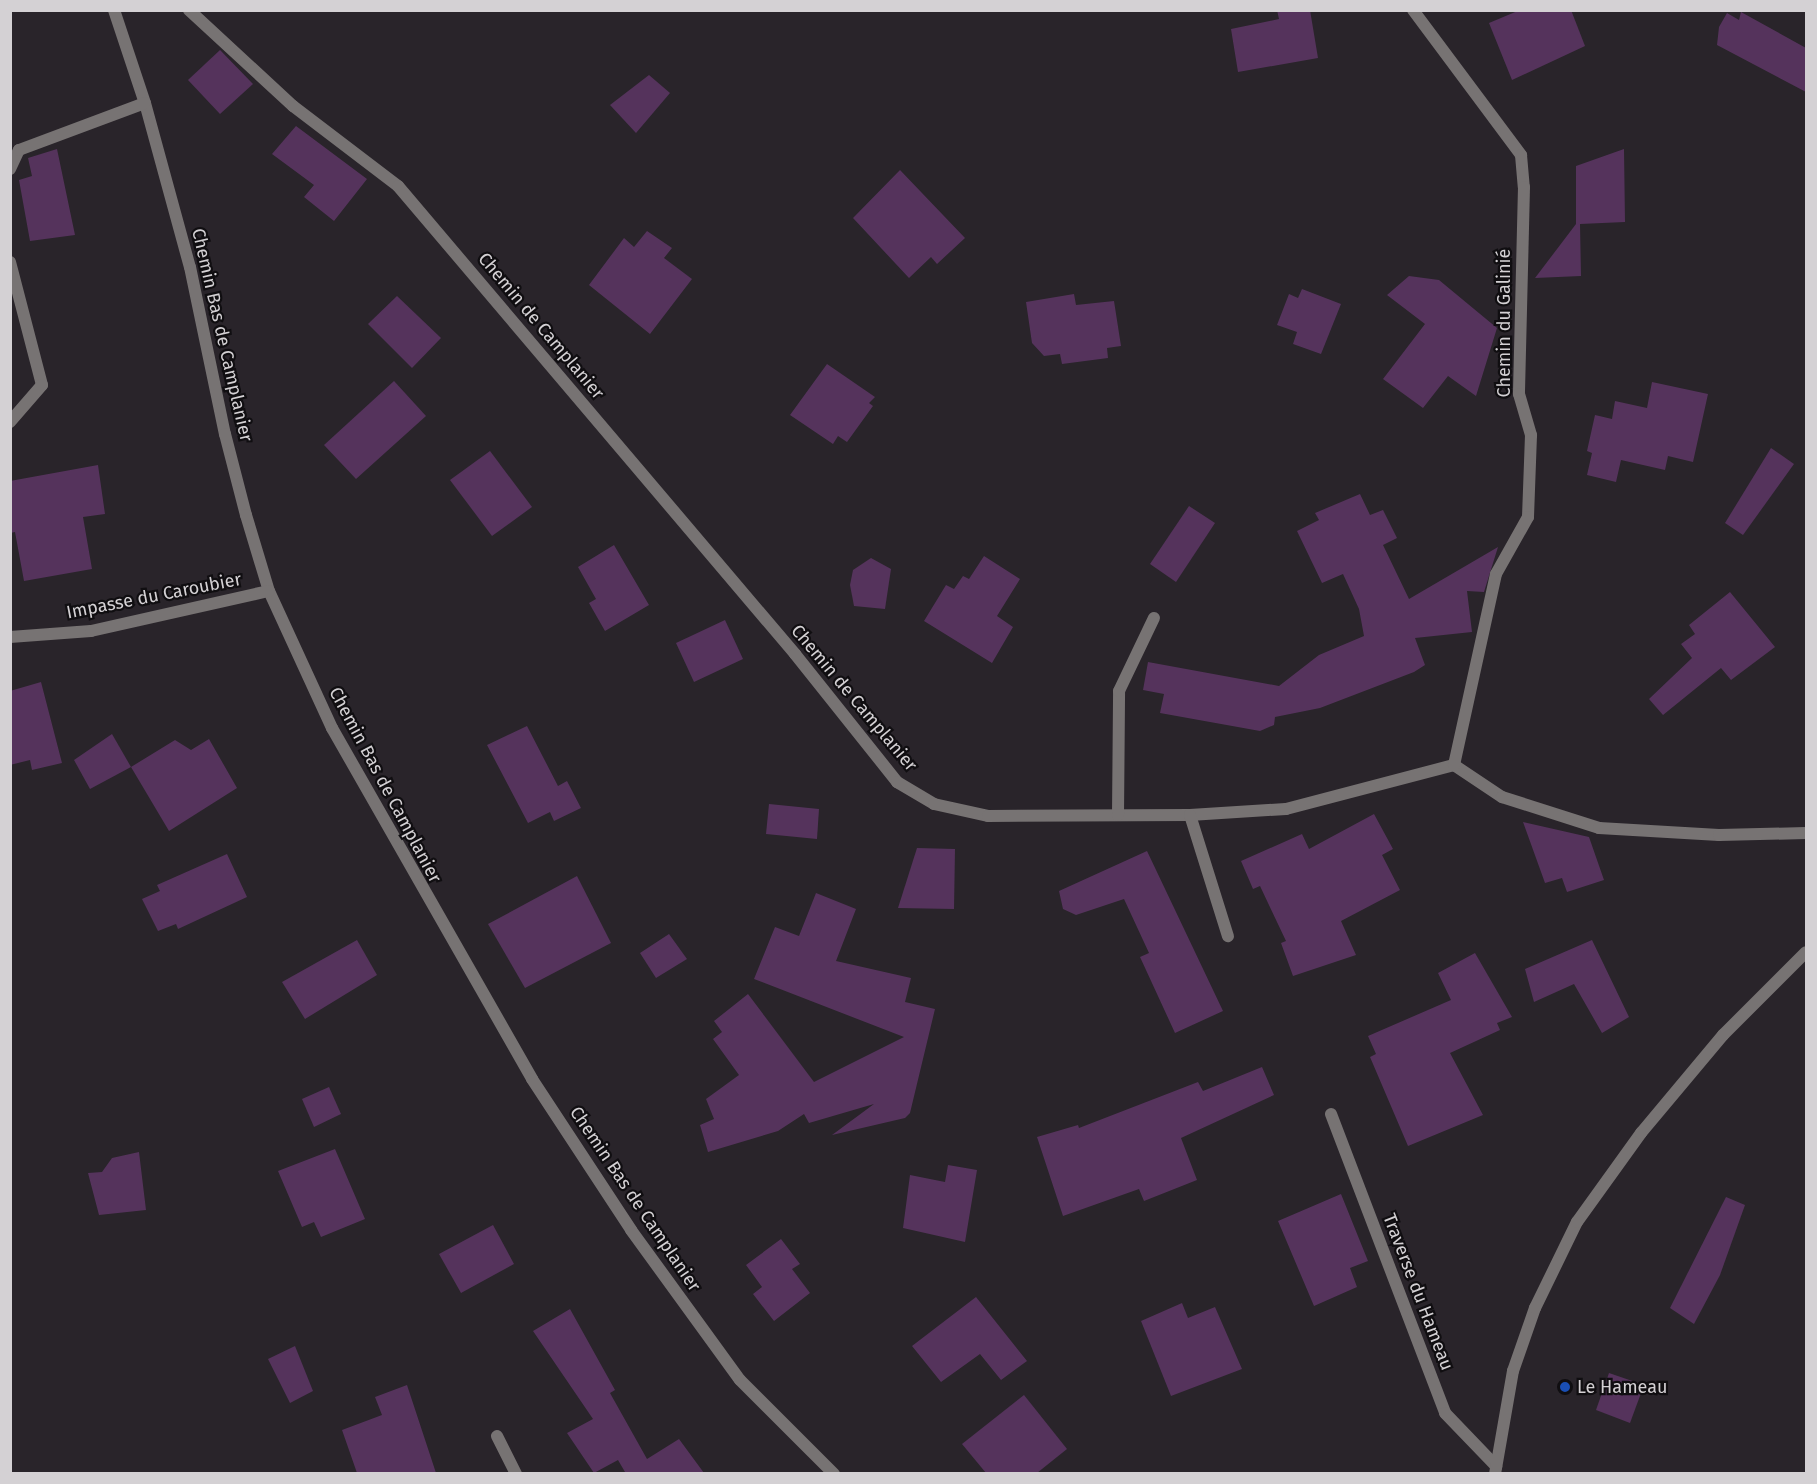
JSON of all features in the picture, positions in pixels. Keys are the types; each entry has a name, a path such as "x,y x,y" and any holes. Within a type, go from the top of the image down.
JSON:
{"street":[{"name":"Chemin Bas de Camplanier","path":"114,10 145,103 190,267 225,434 269,591 332,728 532,1079 631,1230 740,1380 834,1473"},
{"name":"Chemin de Camplanier","path":"189,10 293,106 398,186 795,654 897,782 934,804 988,816 1190,815 1286,809 1454,765"},
{"name":"Chemin du Galinié","path":"1413,10 1521,155 1524,187 1519,394 1531,435 1528,517 1496,574 1454,765"},
{"path":"10,169 19,150 145,103"},
{"path":"10,262 42,385 10,422"},
{"name":"Impasse du Caroubier","path":"10,637 91,631 269,591"},
{"path":"1118,815 1119,691 1154,618"},
{"path":"1454,765 1502,797 1599,828 1719,835 1806,832"},
{"path":"1190,815 1228,936"},
{"path":"1496,1470 1514,1371 1527,1329 1578,1222 1641,1133 1723,1035 1806,952"},
{"name":"Traverse du Hameau","path":"1331,1114 1445,1413 1496,1470"},
{"path":"497,1436 516,1473"}],"building":[{"path":"1277,10 1310,10 1318,58 1238,72 1231,29 1279,19"},
{"path":"1520,10 1571,10 1585,46 1512,80 1489,23"},
{"path":"1741,12 1806,48 1806,92 1717,45 1719,27 1727,13 1739,20"},
{"path":"220,50 253,84 220,114 188,80"},
{"path":"649,75 670,93 636,133 610,105"},
{"path":"296,126 367,179 334,221 304,197 314,185 272,154"},
{"path":"57,149 75,235 30,241 19,180 32,176 28,158"},
{"path":"1624,149 1625,222 1580,224 1581,276 1535,278 1576,224 1576,166"},
{"path":"900,170 965,238 937,264 931,257 909,278 853,218"},
{"path":"647,231 672,248 664,258 692,279 650,334 589,285 624,238 634,247"},
{"path":"1409,276 1439,280 1497,328 1476,396 1448,376 1423,408 1383,379 1425,324 1387,295"},
{"path":"1302,289 1341,304 1321,354 1293,344 1297,332 1277,325 1289,294 1298,298"},
{"path":"1074,294 1076,305 1114,301 1121,346 1107,348 1108,358 1062,364 1060,354 1044,356 1032,343 1026,302"},
{"path":"397,296 441,338 412,368 368,324"},
{"path":"827,364 875,397 869,403 873,406 847,442 838,436 833,444 790,415"},
{"path":"394,381 426,416 356,479 324,445"},
{"path":"1652,382 1708,394 1693,462 1668,456 1665,470 1621,460 1616,482 1587,475 1592,453 1587,451 1595,415 1612,419 1615,401 1647,408"},
{"path":"1771,448 1794,464 1743,535 1725,523"},
{"path":"490,451 532,507 492,536 450,480"},
{"path":"98,465 105,514 83,517 92,569 24,581 15,532 10,533 10,481"},
{"path":"1360,494 1370,515 1383,510 1397,538 1383,545 1409,599 1498,547 1484,592 1467,591 1472,632 1415,638 1425,665 1414,672 1320,708 1275,717 1274,725 1260,731 1160,713 1164,694 1143,690 1148,662 1279,686 1319,655 1364,636 1359,609 1343,574 1322,583 1297,531 1319,520 1315,513"},
{"path":"1189,506 1215,523 1176,582 1150,564"},
{"path":"614,545 649,605 605,631 589,603 596,599 578,567"},
{"path":"984,556 1020,579 997,616 1013,627 992,663 924,621 946,585 954,589 963,576 969,579"},
{"path":"871,558 891,569 885,609 854,606 850,585 853,570"},
{"path":"1730,592 1775,647 1731,680 1721,668 1663,715 1649,699 1692,658 1681,644 1695,634 1689,625"},
{"path":"725,620 743,659 694,682 676,643"},
{"path":"41,682 62,763 32,770 30,760 10,765 10,691"},
{"path":"527,726 558,786 567,781 581,808 554,821 550,812 528,823 487,745"},
{"path":"112,734 131,767 90,789 74,760"},
{"path":"209,739 237,788 169,831 131,767 175,740 191,750"},
{"path":"769,804 819,809 817,839 766,834"},
{"path":"1374,814 1393,849 1382,855 1400,890 1341,921 1356,955 1293,976 1281,943 1286,941 1260,886 1253,889 1241,861 1302,834 1309,849"},
{"path":"1523,822 1589,837 1604,880 1567,892 1562,878 1545,883"},
{"path":"917,848 955,849 954,909 898,908"},
{"path":"1147,851 1223,1011 1175,1033 1140,957 1149,953 1124,899 1076,915 1063,909 1059,891"},
{"path":"227,854 247,897 178,929 176,924 158,931 142,899 160,891 157,885"},
{"path":"577,876 611,943 525,988 488,924"},
{"path":"816,893 856,909 836,961 911,978 905,1002 935,1009 910,1113 905,1118 832,1135 874,1104 809,1123 804,1114 778,1131 708,1152 700,1125 714,1119 706,1099 739,1075 713,1039 722,1032 714,1021 748,994 814,1082 904,1037 754,979 775,927 799,936"},
{"path":"669,934 687,959 656,978 640,953"},
{"path":"357,940 377,975 305,1019 282,982"},
{"path":"1592,940 1629,1017 1602,1033 1574,984 1534,1002 1525,969"},
{"path":"1475,953 1512,1017 1497,1023 1500,1030 1450,1053 1483,1115 1408,1146 1370,1057 1376,1054 1368,1036 1451,1000 1438,973"},
{"path":"1262,1067 1274,1095 1181,1138 1197,1180 1144,1201 1139,1189 1063,1216 1037,1137 1078,1125 1079,1128 1198,1082 1203,1091"},
{"path":"329,1087 341,1114 314,1127 302,1099"},
{"path":"335,1149 365,1219 321,1237 314,1222 302,1227 278,1171"},
{"path":"139,1152 146,1210 99,1215 88,1173 102,1172 112,1158"},
{"path":"948,1165 977,1170 965,1242 903,1228 910,1175 945,1182"},
{"path":"1341,1194 1368,1261 1350,1268 1357,1287 1314,1306 1278,1221"},
{"path":"1726,1197 1745,1205 1720,1275 1694,1324 1670,1308"},
{"path":"493,1225 514,1264 461,1293 439,1254"},
{"path":"781,1239 800,1264 792,1269 810,1293 774,1321 753,1294 762,1287 746,1265"},
{"path":"976,1297 1027,1361 1001,1380 980,1354 941,1382 912,1346"},
{"path":"1182,1303 1188,1318 1215,1307 1242,1369 1171,1396 1141,1321"},
{"path":"570,1309 615,1390 610,1393 647,1459 679,1439 704,1473 622,1473 625,1472 618,1460 594,1473 567,1433 593,1419 533,1331"},
{"path":"295,1346 313,1391 290,1403 268,1359"},
{"path":"1609,1373 1644,1385 1630,1423 1596,1410"},
{"path":"407,1385 436,1473 357,1473 342,1430 382,1415 375,1397"},
{"path":"1024,1395 1067,1449 1037,1473 986,1473 962,1444"}],"place":[{"name":"Le Hameau","path":"1565,1387"}]}
